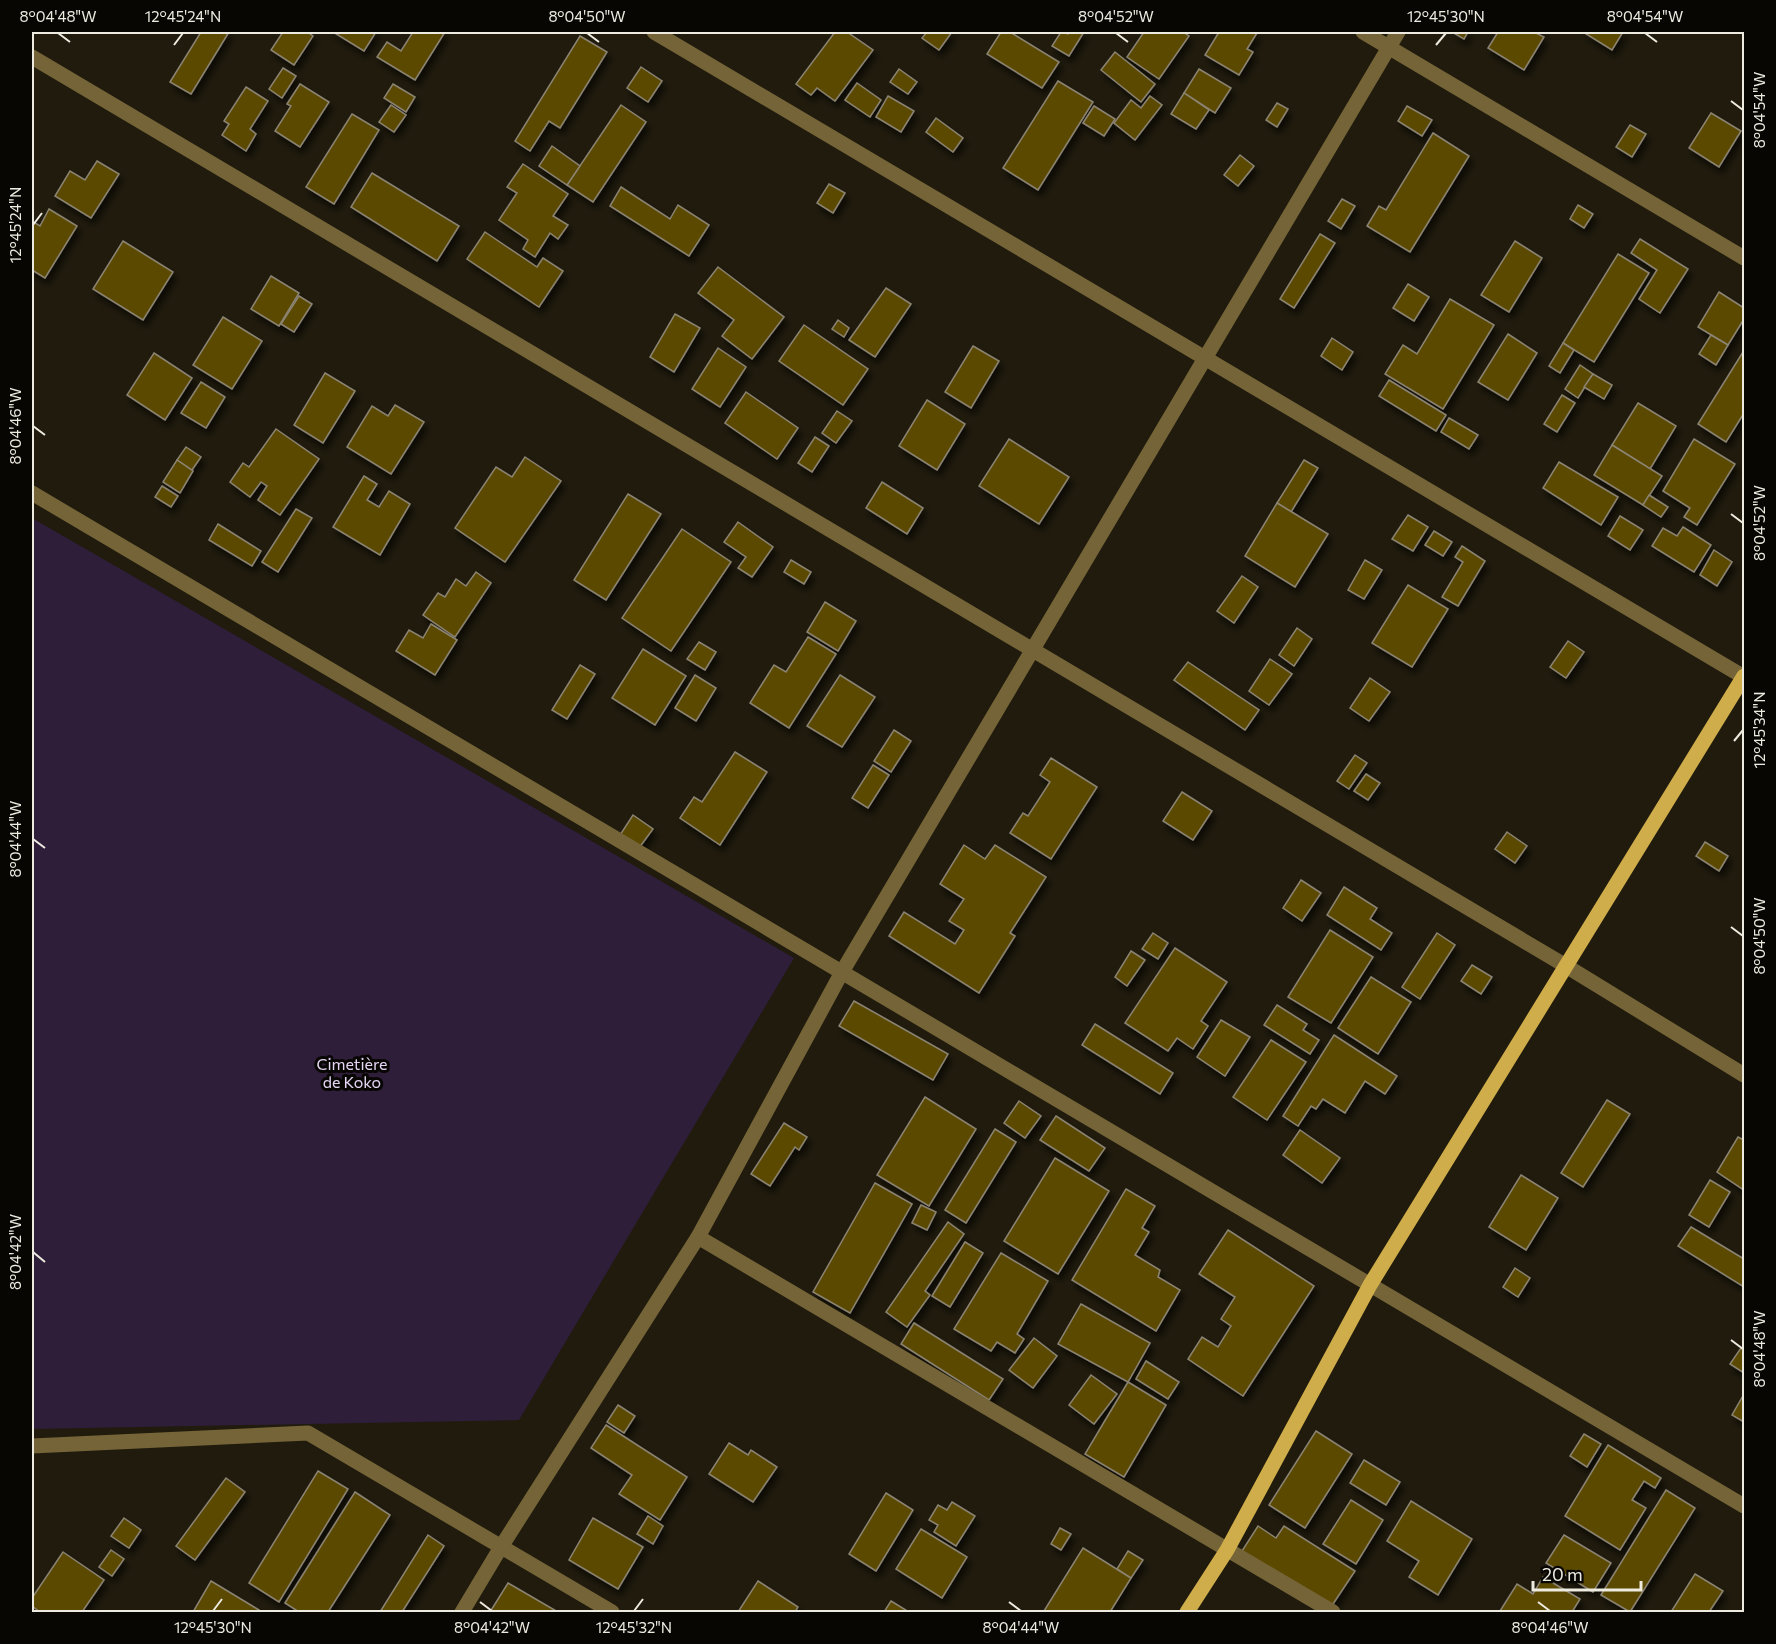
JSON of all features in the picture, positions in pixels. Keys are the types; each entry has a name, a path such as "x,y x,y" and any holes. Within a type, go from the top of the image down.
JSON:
{"main road":[{"path":"1187,1612 1227,1550 1370,1285 1744,676"}],"street":[{"path":"654,32 1744,676"},
{"path":"1363,32 1744,258"},
{"path":"462,1612 698,1237 842,972 1398,32"},
{"path":"32,57 1566,966 1744,1075"},
{"path":"32,493 1744,1506"},
{"path":"698,1237 1333,1612"},
{"path":"32,1446 308,1433 612,1612"}],"green space":[{"name":"Cimetière de Koko","path":"32,518 794,958 519,1420 32,1429"}],"building":[{"path":"201,32 229,32 191,94 170,82"},
{"path":"283,32 307,32 313,36 294,65 271,50"},
{"path":"333,32 376,32 364,51"},
{"path":"413,32 445,32 415,80 377,57 387,42 401,51"},
{"path":"835,32 847,32 873,50 835,101 817,88 811,95 796,84"},
{"path":"927,32 952,32 939,50 922,38"},
{"path":"1001,32 1010,32 1059,62 1042,88 987,54"},
{"path":"1061,32 1068,34 1084,32 1069,56 1052,46"},
{"path":"1144,32 1183,32 1189,36 1159,79 1127,57"},
{"path":"1219,32 1257,33 1247,49 1253,52 1239,75 1205,55"},
{"path":"1452,32 1468,32 1464,39"},
{"path":"1498,32 1534,32 1544,37 1524,70 1488,48"},
{"path":"1583,32 1623,32 1612,50"},
{"path":"580,36 607,52 560,128 549,121 530,151 515,141"},
{"path":"1115,52 1155,84 1141,102 1101,70"},
{"path":"641,67 662,81 648,102 627,88"},
{"path":"283,68 296,76 282,98 269,89"},
{"path":"899,69 917,82 908,94 890,82"},
{"path":"1199,69 1231,88 1215,113 1184,93"},
{"path":"1058,81 1093,102 1038,190 1003,168"},
{"path":"857,83 881,100 870,117 845,100"},
{"path":"300,84 329,102 300,147 275,131 291,106 287,104"},
{"path":"393,84 415,97 406,112 384,98"},
{"path":"246,87 268,101 250,129 256,134 246,151 222,135 229,124 224,121"},
{"path":"1184,93 1209,110 1196,129 1171,114"},
{"path":"888,96 914,111 901,132 876,117"},
{"path":"1150,96 1162,105 1135,140 1114,123 1131,100 1141,108"},
{"path":"1277,103 1288,109 1277,127 1266,120"},
{"path":"391,105 406,115 394,132 379,122"},
{"path":"621,105 646,122 593,202 567,185"},
{"path":"1094,106 1115,119 1104,136 1083,123"},
{"path":"1407,106 1432,120 1422,136 1398,121"},
{"path":"1711,113 1741,131 1719,167 1689,148"},
{"path":"352,114 379,130 334,204 306,187"},
{"path":"936,118 963,138 953,152 926,132"},
{"path":"1630,125 1646,134 1632,157 1616,147"},
{"path":"1433,133 1469,156 1410,252 1367,226 1379,206 1386,210"},
{"path":"552,146 580,166 567,185 539,166"},
{"path":"1240,155 1254,166 1238,186 1224,175"},
{"path":"97,161 119,174 91,218 55,196 70,171 85,180"},
{"path":"523,164 568,194 553,216 568,225 558,239 550,233 535,257 523,249 528,240 499,220 517,193 507,187"},
{"path":"372,173 459,226 437,261 351,207"},
{"path":"829,184 845,193 833,213 817,203"},
{"path":"621,187 670,219 678,205 709,225 689,256 610,206"},
{"path":"1342,199 1355,206 1341,229 1328,221"},
{"path":"1578,205 1593,214 1584,228 1570,219"},
{"path":"49,209 77,226 45,278 32,270 32,221 40,226"},
{"path":"485,232 537,267 543,258 563,271 539,307 467,259"},
{"path":"1320,234 1335,243 1294,308 1280,299"},
{"path":"1640,239 1688,269 1660,313 1639,299 1657,270 1631,253"},
{"path":"123,241 173,272 143,320 93,289"},
{"path":"1515,241 1542,258 1509,312 1481,295"},
{"path":"1618,254 1649,273 1594,362 1563,343"},
{"path":"718,267 784,317 752,359 722,336 734,320 698,293"},
{"path":"271,276 299,293 279,326 251,309"},
{"path":"1408,284 1429,297 1414,321 1393,308"},
{"path":"886,288 911,304 875,357 849,340"},
{"path":"1719,292 1744,308 1744,319 1728,345 1698,327"},
{"path":"299,296 312,304 294,332 281,324"},
{"path":"1450,299 1494,325 1443,409 1385,374 1403,345 1417,354"},
{"path":"675,314 700,328 674,372 650,357"},
{"path":"223,317 262,341 232,389 193,365"},
{"path":"838,320 849,328 844,337 832,329"},
{"path":"804,325 868,369 843,405 779,361"},
{"path":"1508,334 1537,353 1508,400 1478,382"},
{"path":"1711,335 1728,345 1716,365 1699,354"},
{"path":"1332,338 1353,352 1342,370 1321,356"},
{"path":"1563,343 1574,350 1560,373 1549,366"},
{"path":"973,346 999,361 971,408 945,392"},
{"path":"718,348 746,367 720,407 692,389"},
{"path":"1743,352 1744,413 1726,442 1698,424"},
{"path":"154,353 192,378 165,420 127,395"},
{"path":"1580,365 1593,374 1578,398 1565,389"},
{"path":"325,373 355,391 323,443 294,425"},
{"path":"1593,374 1612,385 1604,399 1584,387"},
{"path":"1389,380 1446,415 1436,431 1379,396"},
{"path":"201,382 225,397 206,428 181,413"},
{"path":"746,392 798,428 777,459 725,423"},
{"path":"1562,395 1575,403 1557,432 1544,424"},
{"path":"927,400 965,424 937,470 899,446"},
{"path":"1638,403 1676,426 1650,469 1612,445"},
{"path":"395,405 424,422 391,474 347,447 372,406 388,416"},
{"path":"837,411 852,421 836,443 822,433"},
{"path":"1449,418 1478,435 1469,449 1441,432"},
{"path":"276,429 319,459 280,515 258,500 267,486 261,482 250,497 230,482 243,463 249,467"},
{"path":"815,437 829,446 812,472 798,463"},
{"path":"1009,439 1069,477 1039,524 979,486"},
{"path":"1694,439 1735,464 1697,525 1684,517 1690,508 1663,491"},
{"path":"1612,445 1662,476 1643,505 1594,475"},
{"path":"186,447 201,457 192,470 177,460"},
{"path":"525,457 561,481 505,562 455,528 496,467 512,477"},
{"path":"177,460 193,471 180,493 163,482"},
{"path":"1304,460 1318,468 1291,512 1277,503"},
{"path":"1559,462 1618,497 1601,525 1543,488"},
{"path":"364,476 377,484 367,500 379,507 389,491 410,504 380,555 333,527"},
{"path":"882,482 923,508 907,534 866,508"},
{"path":"162,486 178,496 171,507 155,497"},
{"path":"628,494 661,514 606,600 574,580"},
{"path":"1649,495 1668,507 1661,517 1643,505"},
{"path":"1277,503 1328,534 1295,587 1245,556"},
{"path":"296,509 312,518 278,572 262,562"},
{"path":"1408,515 1428,527 1413,551 1392,539"},
{"path":"1620,516 1643,530 1630,550 1608,536"},
{"path":"738,522 773,547 752,577 738,568 746,557 724,542"},
{"path":"218,524 261,551 252,566 209,540"},
{"path":"1683,527 1711,545 1694,572 1652,546 1663,528 1677,536"},
{"path":"682,529 731,562 671,651 622,618"},
{"path":"1434,531 1452,542 1443,556 1425,545"},
{"path":"1462,546 1485,561 1458,606 1442,597 1463,562 1455,557"},
{"path":"1714,550 1732,562 1717,586 1700,575"},
{"path":"791,560 811,572 804,584 784,572"},
{"path":"1365,560 1382,570 1364,599 1348,590"},
{"path":"476,572 491,583 455,637 423,615 438,593 445,597 456,579 466,586"},
{"path":"1242,576 1258,587 1234,623 1217,611"},
{"path":"1408,585 1448,609 1412,667 1372,643"},
{"path":"825,602 856,621 838,651 807,632"},
{"path":"431,624 457,640 435,675 396,651 409,630 423,638"},
{"path":"1297,628 1312,639 1294,666 1279,655"},
{"path":"808,637 836,654 789,728 750,703 774,665 786,672"},
{"path":"1568,641 1584,652 1566,678 1550,667"},
{"path":"699,642 716,652 705,670 687,659"},
{"path":"643,649 686,676 655,725 612,698"},
{"path":"1270,659 1292,674 1269,705 1249,691"},
{"path":"1188,662 1259,710 1245,730 1174,680"},
{"path":"580,665 595,674 567,719 552,710"},
{"path":"695,675 716,688 696,721 675,708"},
{"path":"840,675 875,697 842,747 807,726"},
{"path":"1370,678 1390,692 1369,721 1350,708"},
{"path":"894,730 911,741 891,772 874,761"},
{"path":"735,752 767,772 720,845 680,818 694,797 702,802"},
{"path":"1355,755 1367,763 1349,789 1337,781"},
{"path":"1051,758 1097,787 1051,859 1010,833 1023,813 1028,816 1050,782 1040,775"},
{"path":"873,765 889,775 868,808 852,798"},
{"path":"1366,774 1380,783 1368,800 1354,791"},
{"path":"1182,792 1212,811 1193,840 1163,821"},
{"path":"633,815 653,829 639,848 620,835"},
{"path":"1507,832 1527,846 1515,863 1495,849"},
{"path":"1705,842 1728,856 1719,871 1696,856"},
{"path":"964,845 985,859 995,845 1046,877 1010,933 1015,936 979,993 889,936 904,912 955,944 964,930 949,921 964,899 940,884"},
{"path":"1301,880 1321,893 1302,921 1283,908"},
{"path":"1344,887 1377,908 1370,919 1392,933 1381,950 1327,915"},
{"path":"1330,930 1373,957 1331,1023 1288,997"},
{"path":"1153,933 1168,943 1158,959 1142,949"},
{"path":"1437,933 1455,945 1420,999 1402,987"},
{"path":"1175,948 1227,982 1201,1021 1208,1026 1193,1049 1177,1038 1168,1051 1125,1023"},
{"path":"1131,951 1145,960 1127,986 1115,977"},
{"path":"1472,965 1492,977 1481,994 1461,981"},
{"path":"1371,977 1411,1002 1378,1054 1338,1028"},
{"path":"854,1001 948,1054 933,1080 839,1026"},
{"path":"1277,1005 1307,1024 1303,1030 1319,1040 1310,1054 1264,1025"},
{"path":"1221,1020 1250,1037 1225,1076 1197,1057"},
{"path":"1095,1024 1173,1073 1160,1094 1082,1045"},
{"path":"1334,1035 1397,1076 1385,1094 1365,1081 1345,1113 1323,1099 1316,1109 1311,1106 1298,1126 1283,1116"},
{"path":"1271,1040 1306,1062 1267,1120 1233,1097"},
{"path":"925,1097 976,1129 929,1206 877,1175"},
{"path":"1607,1100 1630,1114 1583,1187 1561,1173"},
{"path":"1019,1101 1041,1116 1025,1138 1004,1123"},
{"path":"1056,1116 1105,1148 1089,1171 1040,1140"},
{"path":"784,1123 807,1137 799,1150 795,1147 770,1186 751,1174"},
{"path":"995,1129 1016,1142 966,1223 945,1210"},
{"path":"1300,1130 1340,1158 1322,1183 1283,1155"},
{"path":"1738,1137 1744,1140 1744,1190 1717,1172"},
{"path":"1055,1158 1109,1191 1058,1274 1004,1241"},
{"path":"1521,1175 1558,1198 1526,1250 1489,1227"},
{"path":"1710,1180 1730,1192 1709,1227 1689,1215"},
{"path":"875,1183 912,1204 850,1313 813,1292"},
{"path":"1126,1189 1155,1206 1142,1228 1149,1232 1135,1255 1160,1270 1158,1277 1180,1290 1156,1331 1072,1280"},
{"path":"921,1205 936,1212 927,1230 912,1223"},
{"path":"948,1222 964,1234 925,1291 930,1295 907,1327 886,1312"},
{"path":"1691,1227 1744,1259 1744,1287 1678,1246"},
{"path":"1228,1230 1314,1286 1243,1396 1188,1359 1202,1337 1218,1347 1231,1326 1221,1319 1235,1297 1199,1274"},
{"path":"965,1242 983,1253 950,1307 932,1296"},
{"path":"1001,1253 1048,1281 1017,1334 1024,1339 1015,1353 997,1342 991,1351 954,1329"},
{"path":"1515,1268 1530,1278 1518,1297 1503,1287"},
{"path":"1081,1304 1150,1343 1128,1382 1058,1344"},
{"path":"914,1323 1003,1379 989,1400 901,1344"},
{"path":"1034,1338 1057,1356 1033,1388 1009,1370"},
{"path":"1741,1348 1744,1350 1744,1373 1730,1364"},
{"path":"1146,1361 1179,1382 1168,1399 1136,1379"},
{"path":"1091,1375 1117,1394 1094,1424 1069,1405"},
{"path":"1128,1382 1166,1405 1124,1477 1085,1454"},
{"path":"1744,1394 1744,1422 1732,1415"},
{"path":"618,1405 635,1416 624,1433 607,1422"},
{"path":"606,1425 687,1477 660,1520 619,1494 632,1475 591,1448"},
{"path":"1316,1431 1352,1454 1305,1528 1269,1505"},
{"path":"1584,1434 1601,1444 1587,1467 1570,1456"},
{"path":"729,1443 748,1455 751,1450 777,1467 753,1502 709,1474"},
{"path":"1608,1445 1661,1478 1655,1488 1644,1481 1632,1500 1646,1508 1620,1550 1565,1516"},
{"path":"1364,1460 1400,1482 1386,1505 1350,1483"},
{"path":"318,1471 348,1489 279,1602 249,1583"},
{"path":"226,1478 245,1492 195,1560 176,1546"},
{"path":"1666,1490 1695,1508 1630,1612 1601,1595"},
{"path":"355,1492 390,1515 328,1612 299,1612 285,1603"},
{"path":"886,1493 913,1510 876,1571 849,1554"},
{"path":"1351,1500 1383,1520 1356,1564 1323,1544"},
{"path":"1411,1501 1472,1539 1438,1595 1409,1577 1419,1561 1387,1541"},
{"path":"952,1502 975,1516 956,1546 934,1532 938,1525 929,1520 938,1505 947,1510"},
{"path":"648,1516 663,1526 653,1544 637,1534"},
{"path":"124,1518 141,1530 129,1548 111,1536"},
{"path":"593,1518 643,1547 618,1589 569,1560"},
{"path":"1258,1526 1276,1538 1284,1526 1355,1571 1331,1607 1242,1551"},
{"path":"1060,1528 1071,1534 1061,1550 1051,1544"},
{"path":"921,1529 967,1557 942,1598 896,1569"},
{"path":"428,1535 444,1546 402,1612 380,1612"},
{"path":"1564,1535 1611,1563 1593,1592 1546,1563"},
{"path":"1083,1548 1131,1578 1110,1612 1044,1611"},
{"path":"111,1550 124,1559 112,1576 99,1567"},
{"path":"1128,1551 1143,1560 1131,1578 1117,1569"},
{"path":"63,1552 104,1580 82,1612 40,1612 32,1606 32,1598"},
{"path":"1695,1574 1723,1591 1709,1612 1671,1612"},
{"path":"1543,1577 1580,1599 1572,1612 1500,1611 1517,1584 1533,1594"},
{"path":"211,1581 259,1610 257,1612 193,1612"},
{"path":"758,1581 798,1607 795,1612 738,1612"},
{"path":"508,1583 558,1612 490,1612"},
{"path":"891,1601 909,1612 884,1612"}]}
